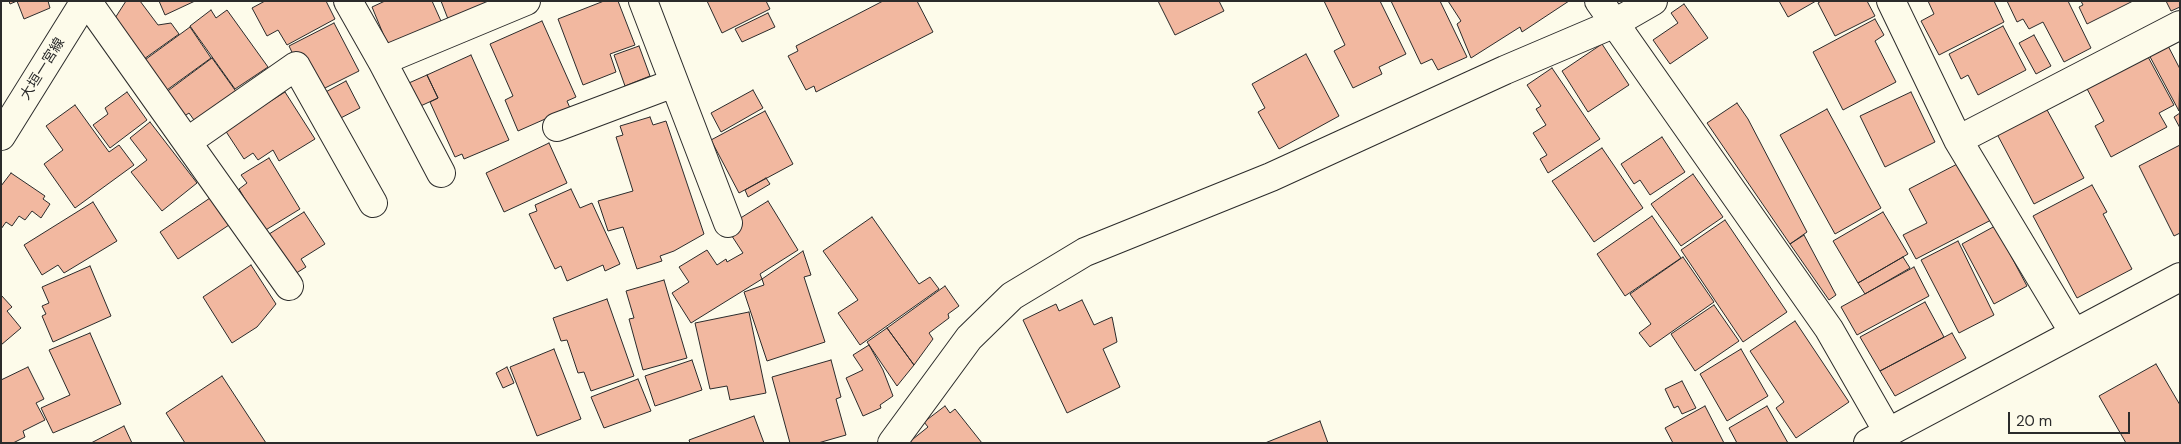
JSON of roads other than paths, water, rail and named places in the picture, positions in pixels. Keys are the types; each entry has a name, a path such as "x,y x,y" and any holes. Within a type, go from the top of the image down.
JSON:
{"street":[{"name":"大垣一宮線","path":"1,136 86,1"},
{"path":"86,1 290,286"},
{"path":"348,1 441,173"},
{"path":"382,61 526,1"},
{"path":"643,1 728,223"},
{"path":"1598,1 1829,329 1878,438 2180,277"},
{"path":"892,443 969,338 1012,296 1085,252 1271,177 1505,70 1613,24 1653,1"},
{"path":"1891,1 1958,140 2074,333"},
{"path":"1958,140 2180,25"},
{"path":"187,142 296,66 373,203"},
{"path":"557,127 674,83"}]}
